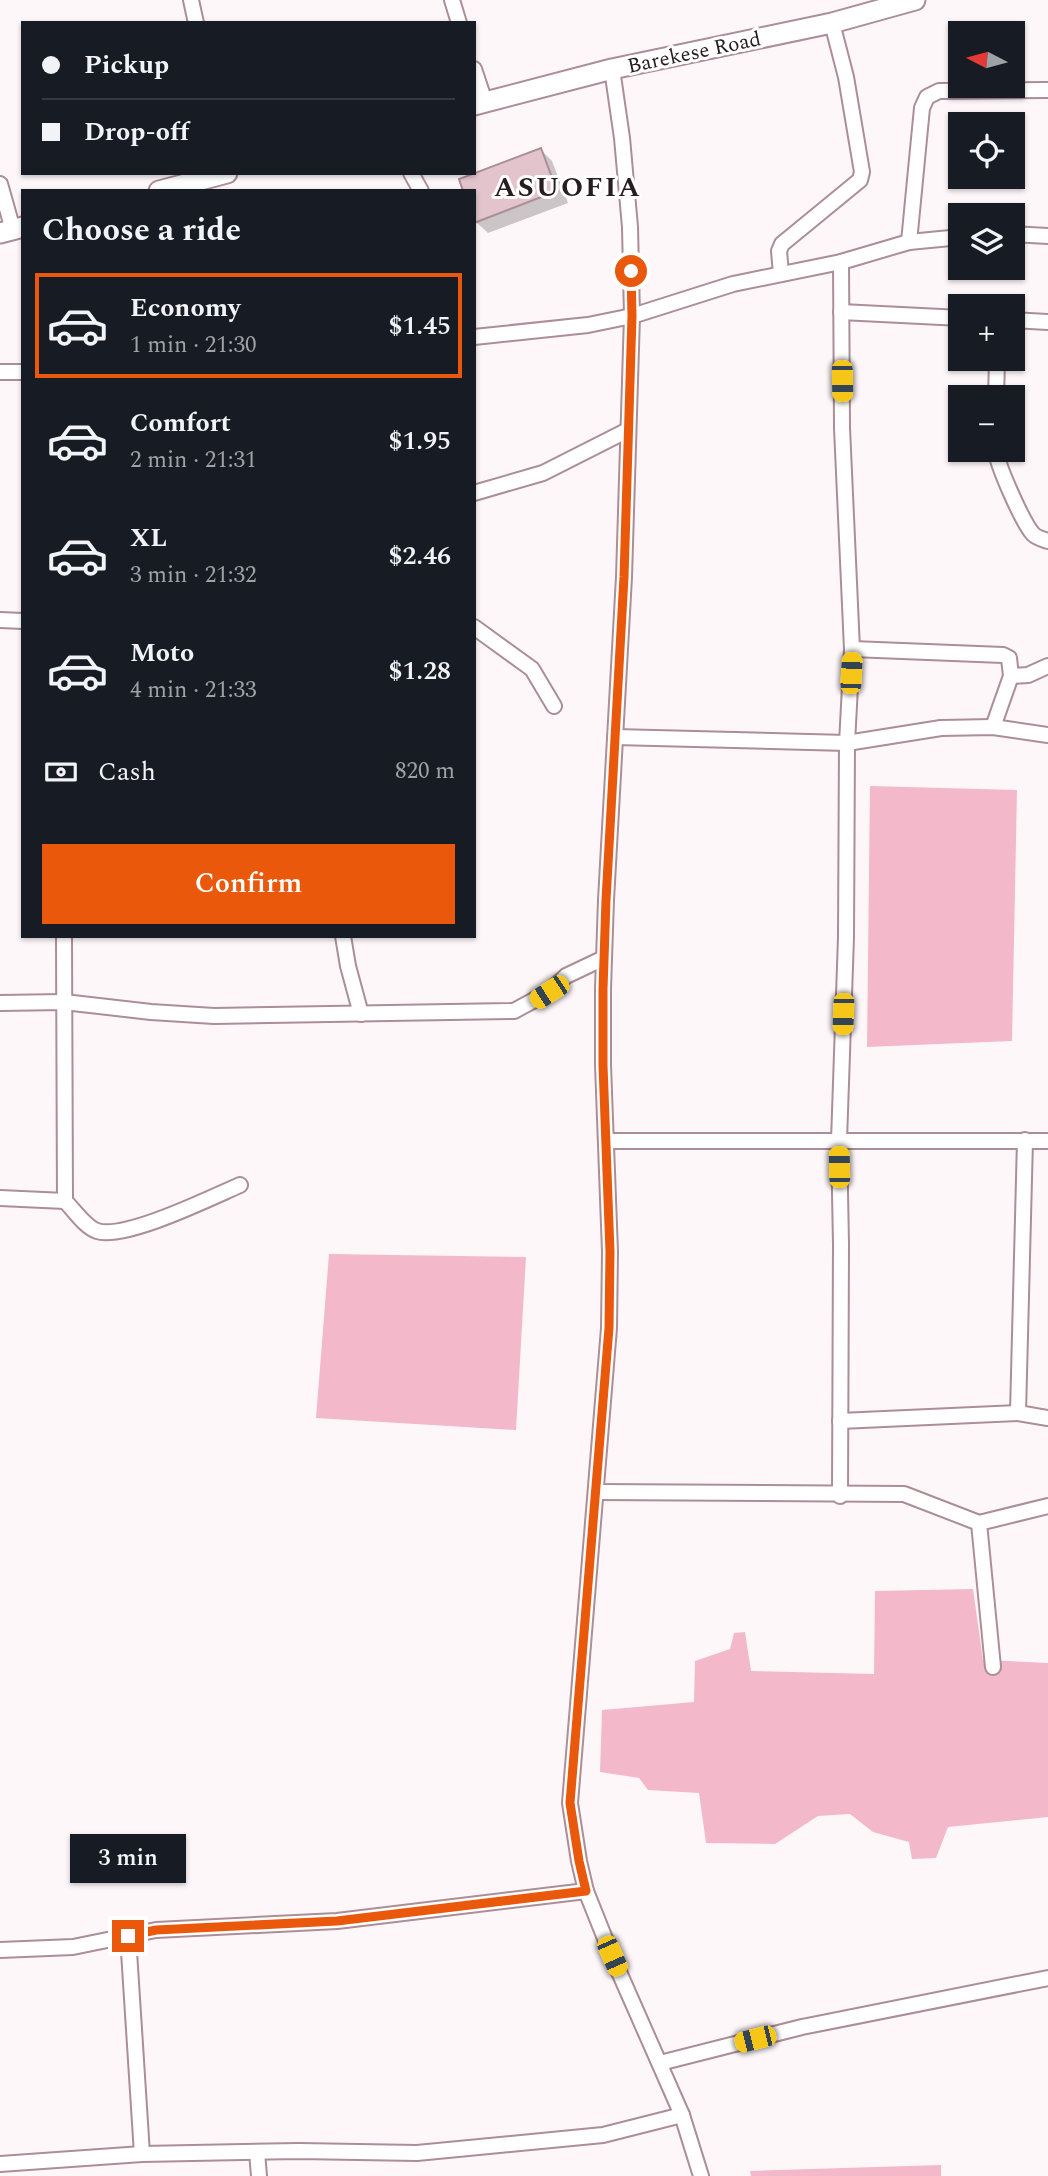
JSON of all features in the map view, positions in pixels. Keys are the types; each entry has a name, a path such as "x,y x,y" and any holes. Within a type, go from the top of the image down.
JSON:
{"main road":[{"name":"Barekese Road","path":"480,104 612,69 832,23 915,0"},
{"path":"167,189 220,175"}],"street":[{"path":"191,0 196,21"},
{"path":"452,0 458,21"},
{"path":"781,275 779,251 782,244 860,180 862,172 832,23"},
{"path":"612,69 628,191 632,316 604,958 603,1065 610,1252 609,1328 570,1803 586,1891 681,2115 701,2176"},
{"path":"476,81 480,104"},
{"path":"909,242 922,108 927,97 939,91 1048,90"},
{"path":"0,184 12,230"},
{"path":"1025,235 1048,236"},
{"path":"476,337 587,325 632,316 733,284 841,262 909,242 948,238"},
{"path":"840,1496 839,1141 852,649 842,428 841,262"},
{"path":"841,312 948,317"},
{"path":"1025,321 1048,322"},
{"path":"0,372 21,372"},
{"path":"476,492 543,473 628,430"},
{"path":"999,462 1028,527 1036,537 1048,541"},
{"path":"0,620 21,621"},
{"path":"476,628 532,669 554,706"},
{"path":"852,649 1003,655 1009,658 1011,676 993,727"},
{"path":"1011,676 1028,675 1048,666"},
{"path":"615,737 848,743 942,728 993,727 1048,735"},
{"path":"64,938 65,1201"},
{"path":"343,938 361,1014"},
{"path":"0,1003 64,1002 214,1016 514,1011 549,992 566,976 604,958"},
{"path":"1018,1413 1025,1140"},
{"path":"607,1141 1048,1140"},
{"path":"0,1198 65,1201 93,1230 108,1234 135,1228 240,1185"},
{"path":"840,1421 1018,1413 1048,1418"},
{"path":"596,1492 840,1496 904,1494 979,1523 1048,1506"},
{"path":"979,1523 993,1667"},
{"path":"0,1950 62,1949 156,1930 337,1921 586,1891"},
{"path":"128,1936 142,2154"},
{"path":"660,2063 802,2027 1048,1978"},
{"path":"0,2164 142,2154 417,2153 603,2135 681,2115"},
{"path":"257,2152 259,2176"}],"shaded area":[{"path":"870,786 1017,790 1012,1041 867,1047"},
{"path":"329,1254 526,1257 516,1430 316,1418"},
{"path":"973,1589 983,1660 1048,1663 1048,1817 948,1827 936,1858 912,1859 909,1842 873,1832 850,1814 818,1816 775,1844 706,1843 699,1793 648,1790 639,1778 600,1772 602,1710 694,1702 695,1661 730,1649 734,1633 745,1632 751,1671 874,1674 875,1591"},
{"path":"941,2165 941,2176 751,2176 750,2171"}],"building":[{"path":"541,148 557,191 476,222 476,189 462,189 459,179 476,175 476,173"}],"district":[{"name":"ASUOFIA","path":"568,186"}],"route":[{"path":"128,1936 156,1930 337,1921 586,1891 570,1803 609,1328 610,1252 603,989 624,577 631,271"}]}
